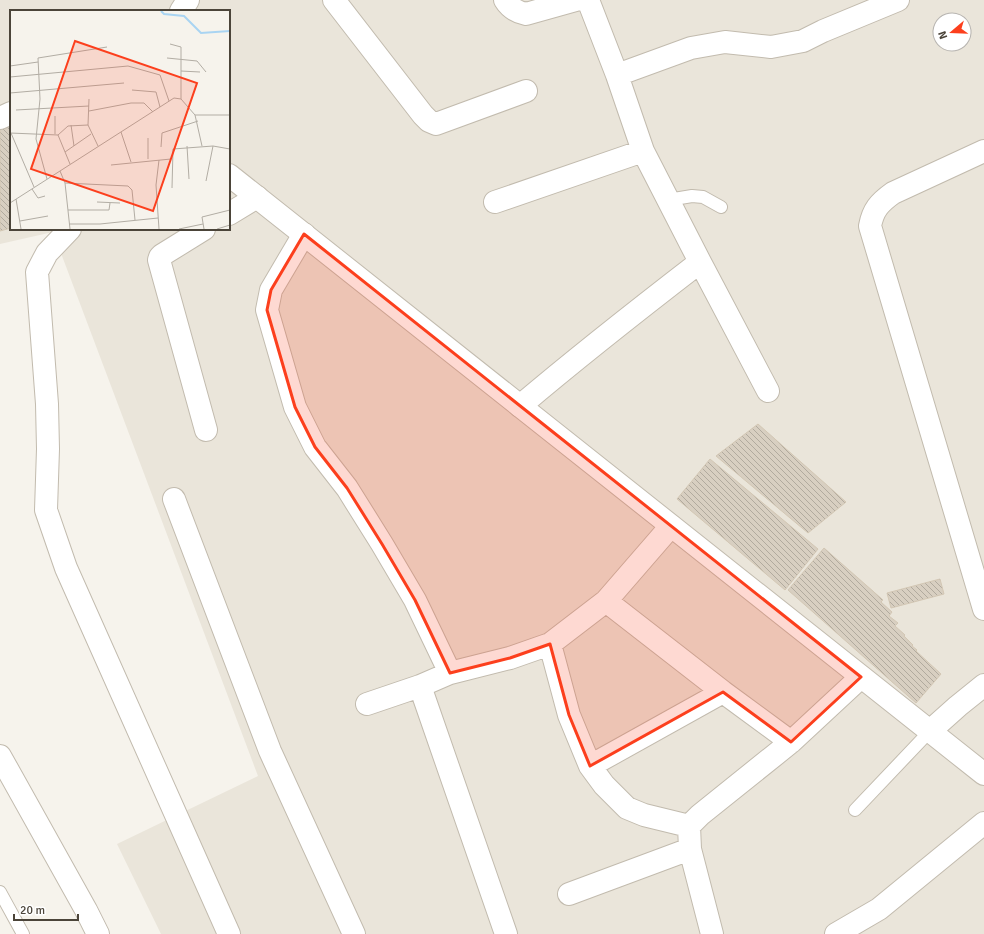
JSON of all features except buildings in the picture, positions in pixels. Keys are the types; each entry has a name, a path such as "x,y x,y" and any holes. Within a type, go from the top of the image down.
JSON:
{"street":[{"path":"182,10 188,0"},
{"path":"334,0 423,115 432,123 436,124 526,91"},
{"path":"505,0 510,7 526,14 576,0"},
{"path":"588,0 617,75 643,151 768,391"},
{"path":"617,75 691,48 725,42 771,47 803,41 823,31 898,0"},
{"path":"0,118 10,113"},
{"path":"495,202 643,151"},
{"path":"984,151 893,193 882,201 874,211 870,226 984,609"},
{"path":"230,176 984,774"},
{"path":"230,213 257,197"},
{"path":"69,230 47,253 37,272 47,404 48,449 46,510 66,568 229,934"},
{"path":"202,230 162,255 159,260 206,430"},
{"path":"304,234 271,290 267,310 295,407 314,447 347,488 393,562 415,600 450,673"},
{"path":"520,406 635,312 700,262"},
{"path":"174,499 270,751 354,934"},
{"path":"367,704 420,686 450,673 510,658 550,644 606,601 671,526"},
{"path":"606,601 722,692 791,742"},
{"path":"550,644 569,715 590,766 604,785 627,808 644,815 689,826"},
{"path":"712,934 690,849 689,826 700,815 791,742 861,677"},
{"path":"930,731 984,685"},
{"path":"420,686 506,934"},
{"path":"590,766 722,692"},
{"path":"0,756 98,934"},
{"path":"836,934 879,909 984,823"},
{"path":"569,894 690,849"}],"lane":[{"path":"668,200 692,196 704,197 721,207"},
{"path":"855,810 930,731"},
{"path":"0,892 23,934"}],"highlighted area":[{"path":"304,234 861,677 791,742 723,692 590,766 569,715 550,644 510,658 450,673 415,600 382,544 347,488 315,447 295,407 267,310 271,290"}],"shaded area":[{"path":"0,0 984,0 984,934 161,934 117,844 258,776 53,232 0,244"}]}
